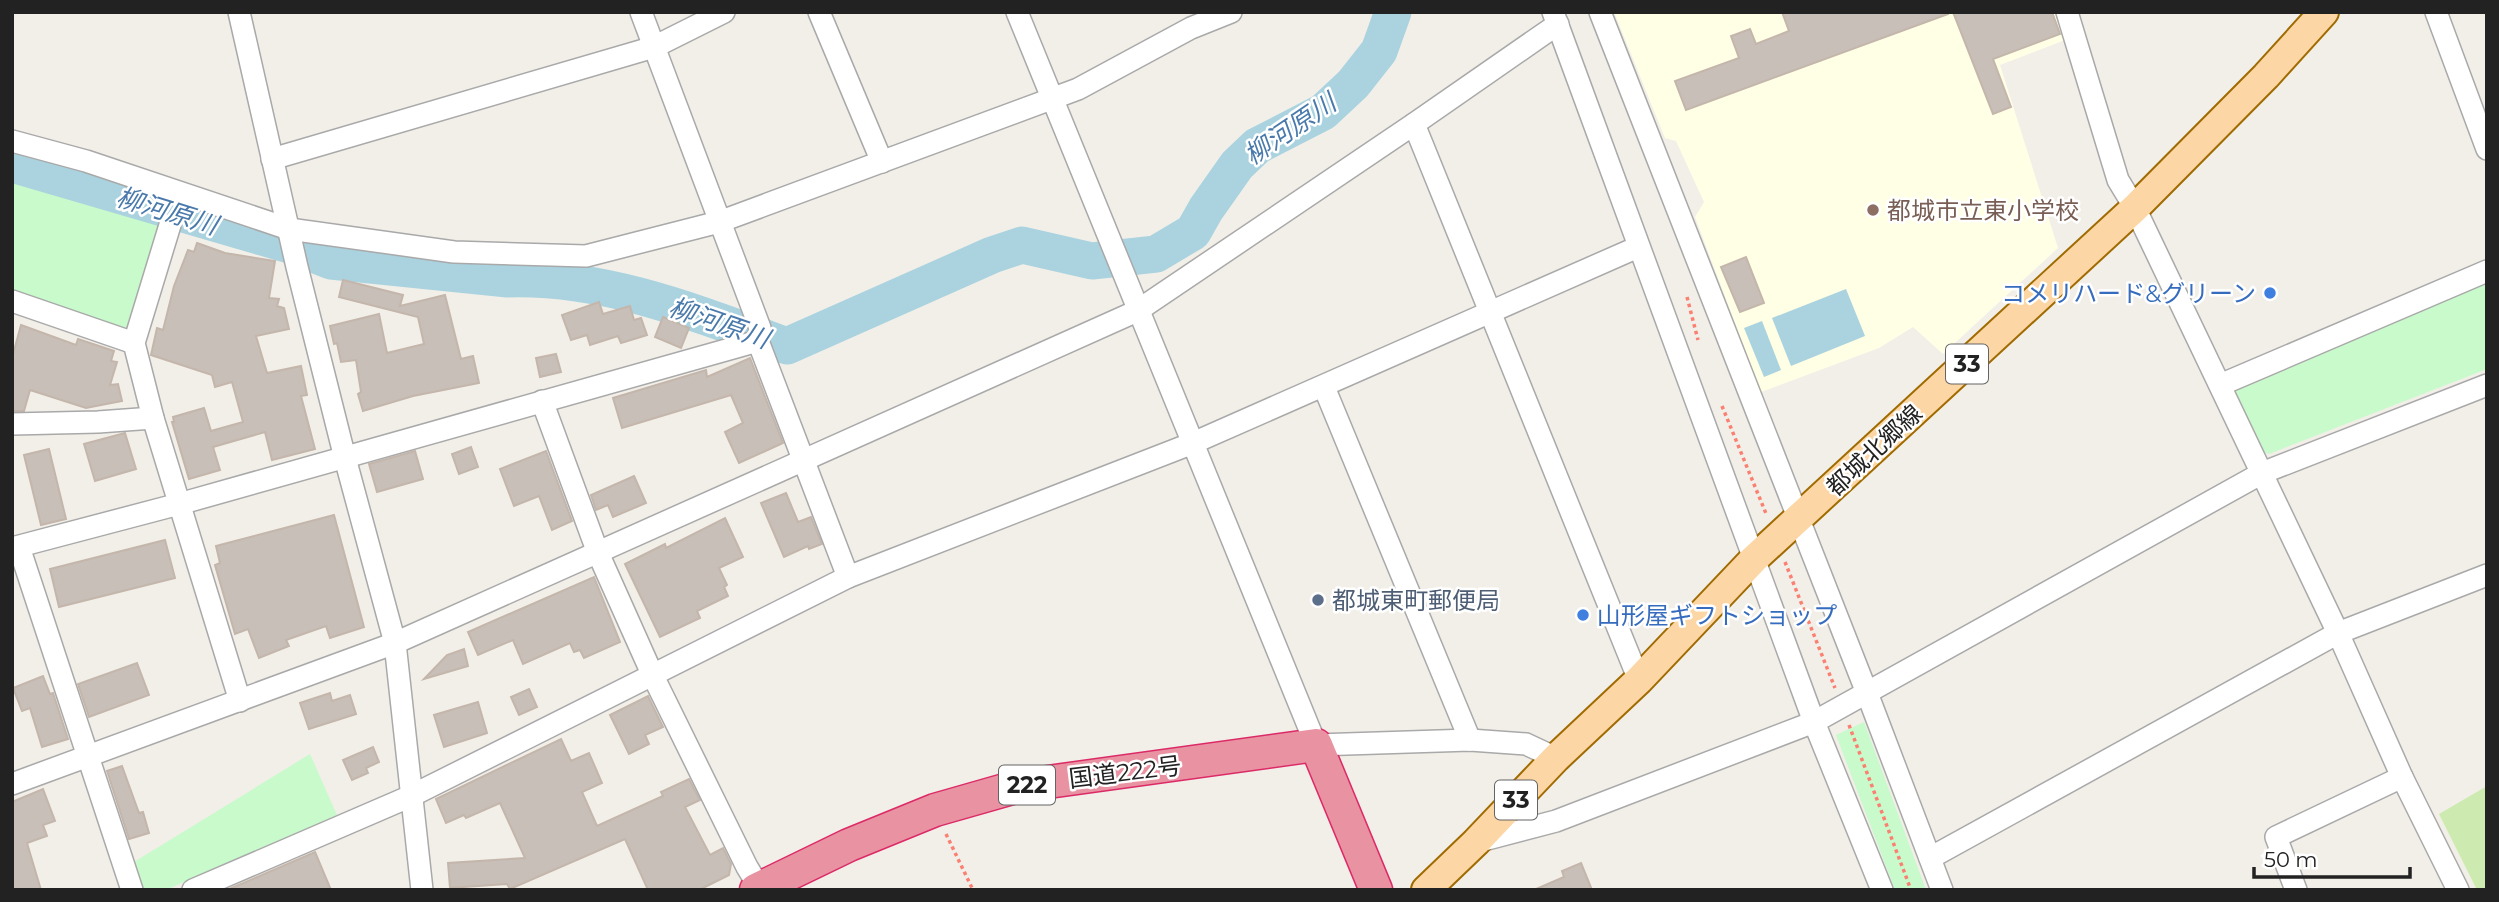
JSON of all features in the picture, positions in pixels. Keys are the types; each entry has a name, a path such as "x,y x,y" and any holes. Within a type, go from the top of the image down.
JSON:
{"highway":[{"name":"国道222号","path":"759,889 849,845 935,810 1020,786 1316,746"},
{"path":"1316,746 1376,890"}],"main road":[{"name":"都城北郷線","path":"1426,890 1556,758 1639,680 1754,559 2135,208 2266,76 2324,12"}],"street":[{"path":"239,12 297,267 395,643 422,890"},
{"path":"641,12 848,577"},
{"path":"272,159 654,47 724,12"},
{"path":"819,12 882,162"},
{"path":"1017,12 1316,746 1470,740 1526,744 1556,758"},
{"path":"12,141 86,161 289,229 454,252 586,256 719,222 1078,89 1188,20 1231,12"},
{"path":"1600,12 1942,890"},
{"path":"2067,12 2118,180 2135,208 2220,385 2338,633 2402,777 2458,890"},
{"path":"2436,12 2477,90 2487,149"},
{"path":"12,784 395,643 1137,311 1414,124 1556,18 1814,722 1882,890"},
{"path":"1414,124 1639,680"},
{"path":"170,225 134,343 153,418 240,701"},
{"path":"193,890 411,796 848,577 1193,443 1638,247"},
{"path":"2220,385 2487,271"},
{"path":"12,301 134,343"},
{"path":"132,890 16,547 345,458 759,334"},
{"path":"1476,842 1556,821 1814,722 2262,473 2487,385"},
{"path":"1324,387 1470,740"},
{"path":"542,401 598,554 653,676 759,889"},
{"path":"12,424 153,418"},
{"path":"1930,858 2338,633 2487,575"},
{"path":"2296,890 2276,837 2402,777"}],"path":[{"path":"1783,557 1837,694"},
{"path":"1846,717 1911,890"},
{"path":"935,810 973,890"}],"shaded area":[{"name":"都城市立東小学校","path":"1614,12 2057,12 2065,40 2000,65 2058,248 1943,354 1913,327 1879,348 1761,392 1695,217 1704,202 1676,141 1665,138"}],"green space":[{"path":"12,175 161,222 131,326 119,330 12,293"},
{"path":"2487,281 2487,369 2269,454 2261,452 2233,391 2236,384"},
{"path":"1864,722 1926,890 1895,890 1836,735"},
{"path":"310,754 337,815 166,890 144,890 134,862"},
{"path":"2487,786 2487,890 2477,890 2439,814"}],"water":[{"path":"1846,289 1865,336 1791,366 1772,318"},
{"path":"1762,321 1781,370 1764,377 1744,328"}],"building":[{"path":"1782,12 1948,14 1686,110 1675,81 1739,58 1731,36 1750,29 1756,44 1789,31"},
{"path":"1953,12 2052,12 2060,34 1993,59 2011,107 1993,114"},
{"path":"197,243 225,253 275,261 269,298 279,299 277,306 284,308 289,329 256,336 267,373 301,366 307,395 301,396 315,449 272,460 265,432 213,447 220,470 189,479 172,422 173,417 204,408 211,431 243,422 232,382 215,387 212,375 151,355 157,328 163,330 174,286 188,250 194,252"},
{"path":"1746,257 1764,303 1740,312 1721,267"},
{"path":"343,280 403,295 400,306 445,295 461,359 473,356 479,383 413,396 363,411 358,394 361,392 356,360 341,362 330,326 379,314 387,353 424,344 418,317 339,297"},
{"path":"599,302 603,314 630,306 634,320 641,318 647,335 621,343 618,336 590,345 587,335 571,340 562,315"},
{"path":"663,317 689,328 681,348 655,337"},
{"path":"21,325 76,345 78,339 114,351 111,361 117,362 110,385 118,384 122,401 86,408 30,390 24,411 12,411 12,358"},
{"path":"556,354 561,372 540,377 536,358"},
{"path":"750,358 783,443 739,463 725,432 743,423 731,395 622,428 613,398 706,370 707,377"},
{"path":"125,433 136,469 95,481 84,444"},
{"path":"471,447 478,467 459,474 452,454"},
{"path":"49,449 66,519 41,525 24,455"},
{"path":"415,451 423,479 377,492 369,464"},
{"path":"546,451 572,521 552,530 539,496 514,506 500,469"},
{"path":"634,476 646,503 613,517 608,505 596,510 591,495"},
{"path":"786,493 798,522 811,517 822,544 809,549 808,546 784,557 761,503"},
{"path":"334,515 364,627 330,638 326,626 286,640 289,646 259,658 248,629 235,634 215,565 220,563 216,546"},
{"path":"725,518 743,557 719,568 727,585 724,587 728,596 697,611 700,618 660,637 625,564 665,544 666,548"},
{"path":"165,540 175,578 59,607 50,569"},
{"path":"594,577 620,642 584,658 580,650 574,652 570,643 523,664 513,640 478,655 468,632"},
{"path":"464,649 468,666 424,679 447,655"},
{"path":"137,663 149,695 89,717 78,684"},
{"path":"43,676 50,694 53,693 68,739 42,747 30,708 22,711 13,688"},
{"path":"529,689 537,707 519,715 511,697"},
{"path":"330,693 332,701 350,695 356,714 309,729 300,703"},
{"path":"648,696 663,727 645,735 649,744 629,754 610,715"},
{"path":"478,702 487,733 444,747 434,715"},
{"path":"561,739 571,761 589,753 602,783 582,792 597,826 663,796 661,792 689,779 700,800 685,807 710,855 723,848 731,864 729,875 699,890 648,890 625,839 510,889 507,884 450,888 448,863 525,858 500,803 466,818 464,815 446,823 436,799"},
{"path":"373,747 379,762 366,768 368,773 352,780 343,760"},
{"path":"122,766 139,813 143,812 149,833 129,839 107,771"},
{"path":"43,789 55,821 43,825 47,836 27,843 41,890 12,890 12,802"},
{"path":"315,852 331,890 227,890"},
{"path":"1581,863 1592,890 1534,890 1564,877 1562,871"}],"waterway":[{"name":"柳河原川","path":"12,164 293,246 331,261 508,279 544,280 615,290 719,321 787,346 992,255 1022,245 1092,261 1156,254 1193,232 1237,165 1257,146 1323,112 1353,84 1379,51 1393,12"}],"place":[{"name":"都城市立東小学校","path":"1873,210"},
{"name":"コメリハード&グリーン","path":"2270,293"},
{"name":"都城東町郵便局","path":"1318,600"},
{"name":"山形屋ギフトショップ","path":"1583,615"}]}
